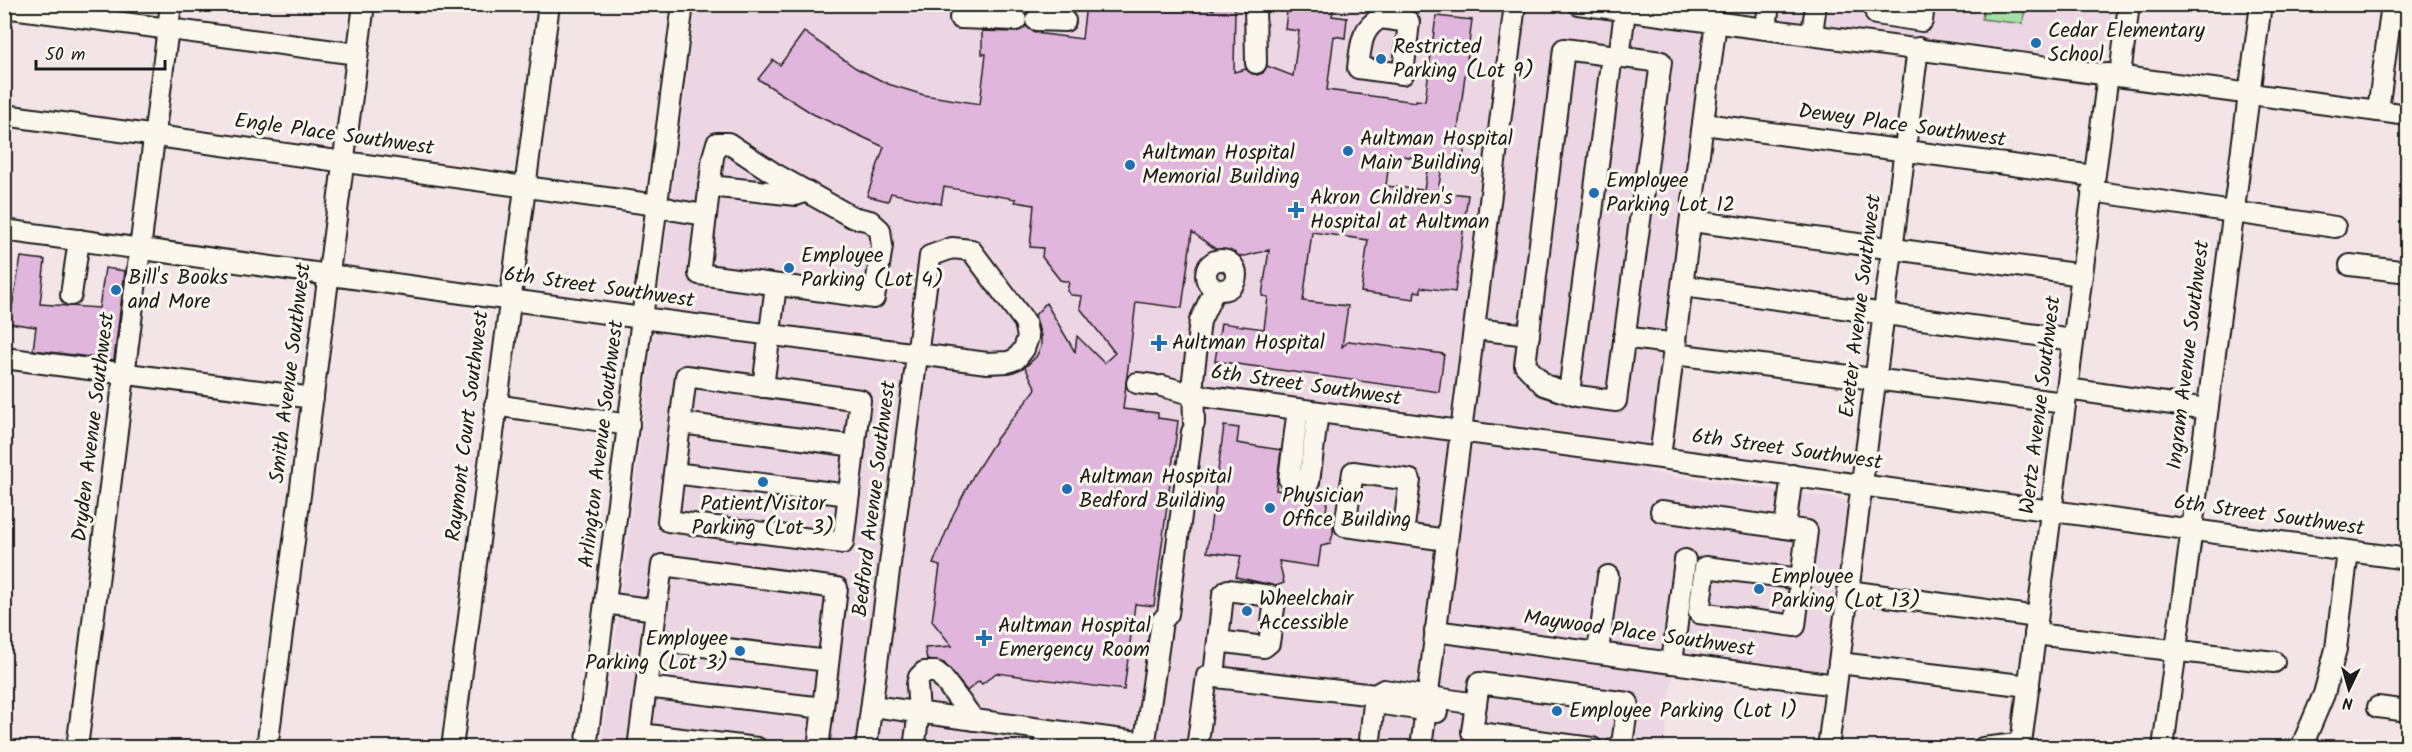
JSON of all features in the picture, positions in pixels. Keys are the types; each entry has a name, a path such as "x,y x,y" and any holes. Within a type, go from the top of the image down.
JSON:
{"street":[{"name":"Dryden Avenue Southwest","path":"77,747 171,4"},
{"name":"Smith Avenue Southwest","path":"267,747 364,4"},
{"name":"Raymont Court Southwest","path":"452,747 549,4"},
{"name":"Arlington Avenue Southwest","path":"586,747 683,4"},
{"path":"1255,4 1256,63"},
{"path":"1421,747 1515,4"},
{"path":"1578,4 1619,7 2408,115"},
{"path":"1766,28 1769,4"},
{"path":"1812,34 1815,4"},
{"path":"1877,4 1876,14 1922,21 1924,4"},
{"name":"Wertz Avenue Southwest","path":"1983,747 2021,742 2093,184 2129,4"},
{"name":"Ingram Avenue Southwest","path":"2163,747 2261,4"},
{"path":"2378,111 2392,4"},
{"path":"4,7 357,54"},
{"path":"1569,393 1619,7"},
{"path":"960,17 1016,20"},
{"path":"1036,20 1065,21"},
{"path":"1660,457 1684,286 1716,22"},
{"name":"Exeter Avenue Southwest","path":"1828,747 1918,48"},
{"path":"1564,49 1612,56 1660,62 1616,401 1544,386 1525,365 1564,49"},
{"name":"Engle Place Southwest","path":"4,115 657,205 704,224"},
{"name":"Dewey Place Southwest","path":"1704,124 1905,151 2093,184 2232,212 2335,227"},
{"path":"717,143 728,143 852,217 870,221 880,230 882,246 873,298 699,274 709,186 717,143"},
{"path":"709,186 796,195 807,191"},
{"path":"1692,221 2082,275"},
{"name":"6th Street Southwest","path":"4,230 987,363 1008,362 1021,354 1028,337 1020,314 971,250 952,248 930,256"},
{"path":"71,295 79,240"},
{"name":"Bedford Avenue Southwest","path":"866,747 930,256"},
{"path":"2350,265 2408,272"},
{"path":"769,388 782,286"},
{"path":"1684,286 2073,340"},
{"path":"872,706 974,720 1045,739 1144,745 1162,621 1168,614 1193,427 1200,321 1215,289"},
{"path":"1473,336 1528,342"},
{"path":"1624,337 1675,349 1875,381 2206,409"},
{"path":"4,358 312,398"},
{"path":"686,376 769,388 860,400 843,543 668,521 686,376"},
{"name":"6th Street Southwest","path":"1151,385 1194,395 2408,559"},
{"path":"495,405 629,425"},
{"path":"1298,409 1289,479 1309,482 1318,412"},
{"path":"681,423 855,446"},
{"path":"674,473 849,495"},
{"path":"1779,527 1786,474"},
{"path":"1661,511 1807,531 1801,579 1795,626 1699,613 1705,567 1801,579"},
{"path":"1403,534 1447,540"},
{"path":"2301,747 2324,694 2337,649 2348,551"},
{"path":"1672,663 1685,560"},
{"path":"757,747 639,741 662,565 837,588 818,747"},
{"path":"1598,652 1608,576"},
{"path":"1848,591 2175,651 2274,662"},
{"path":"606,597 657,603"},
{"name":"Maywood Place Southwest","path":"1435,632 1836,685"},
{"path":"652,640 828,661"},
{"path":"1214,676 1218,641"},
{"path":"1839,663 2029,686"},
{"path":"914,747 919,712 918,680 922,673 930,671 941,676 974,720"},
{"path":"1197,747 1207,675 1375,695 1383,704 1426,703 1475,711"},
{"path":"1592,747 1472,732 1479,683 1628,704 1622,744 1616,747"},
{"path":"646,687 823,708"},
{"path":"1369,747 1375,695"},
{"path":"2378,707 2408,711"}],"shaded area":[{"name":"Aultman Hospital","path":"696,5 1805,5 1803,22 1708,10 1649,472 1848,500 1826,672 1676,650 1664,747 601,748"},
{"name":"Cedar Elementary School","path":"1830,5 2112,5 2105,61 1827,25"}],"green space":[{"path":"1984,5 2025,5 2023,24 1982,19"}],"building":[{"path":"1086,4 1173,4 1214,10 1214,4 1235,4 1234,72 1246,69 1257,75 1263,73 1267,66 1293,76 1299,31 1285,29 1287,11 1309,13 1310,4 1334,4 1332,16 1347,18 1345,38 1334,36 1327,90 1416,102 1416,100 1425,101 1436,16 1472,20 1457,138 1466,139 1462,165 1442,166 1438,192 1468,195 1455,292 1421,287 1421,292 1415,291 1414,299 1361,292 1368,240 1312,232 1303,301 1348,306 1342,347 1349,341 1444,354 1439,392 1215,361 1221,323 1264,329 1268,297 1262,296 1269,250 1245,256 1230,255 1217,250 1192,232 1182,308 1136,302 1123,409 1158,413 1158,418 1178,421 1154,606 1135,604 1124,690 996,673 982,684 979,681 967,691 944,663 927,660 925,648 952,646 932,621 940,566 933,564 953,515 974,474 997,438 1036,389 1025,367 1036,357 1041,347 1041,336 1035,315 1046,303 1075,352 1077,336 1104,363 1115,353 1080,308 1082,296 1071,295 1067,291 1069,282 1060,280 1042,257 1043,248 1030,247 1034,205 1015,202 1016,199 944,187 941,204 891,193 888,201 867,196 884,147 813,114 758,79 773,60 780,65 804,32 856,68 888,84 924,95 980,104 986,54 982,54 982,31 1016,32 1026,26 1035,33 1082,39","holes":["1390,154 1421,159 1421,162 1428,164 1424,190 1386,186"]},
{"path":"21,257 45,260 40,304 99,308 105,268 125,271 114,360 33,350 36,327 9,323"},
{"name":"Physician Office Building","path":"1224,426 1239,428 1237,443 1281,450 1276,490 1328,497 1325,519 1333,523 1333,534 1330,544 1321,546 1318,567 1279,561 1284,583 1276,586 1236,577 1241,556 1207,552"}],"place":[{"name":"Cedar Elementary School","path":"2036,43"},
{"name":"Restricted Parking (Lot 9)","path":"1381,59"},
{"name":"Aultman Hospital Main Building","path":"1348,151"},
{"name":"Aultman Hospital Memorial Building","path":"1130,165"},
{"name":"Employee Parking Lot 12","path":"1594,193"},
{"name":"Akron Children's Hospital at Aultman","path":"1296,210"},
{"name":"Employee Parking (Lot 4)","path":"789,268"},
{"name":"Bill's Books and More","path":"116,290"},
{"name":"Aultman Hospital","path":"1159,343"},
{"name":"Patient/Visitor Parking (Lot 3)","path":"763,482"},
{"name":"Aultman Hospital Bedford Building","path":"1067,489"},
{"name":"Physician Office Building","path":"1270,508"},
{"name":"Employee Parking (Lot 13)","path":"1759,589"},
{"name":"Wheelchair Accessible","path":"1247,611"},
{"name":"Aultman Hospital Emergency Room","path":"984,638"},
{"name":"Employee Parking (Lot 3)","path":"740,651"},
{"name":"Employee Parking (Lot 1)","path":"1557,711"}]}
